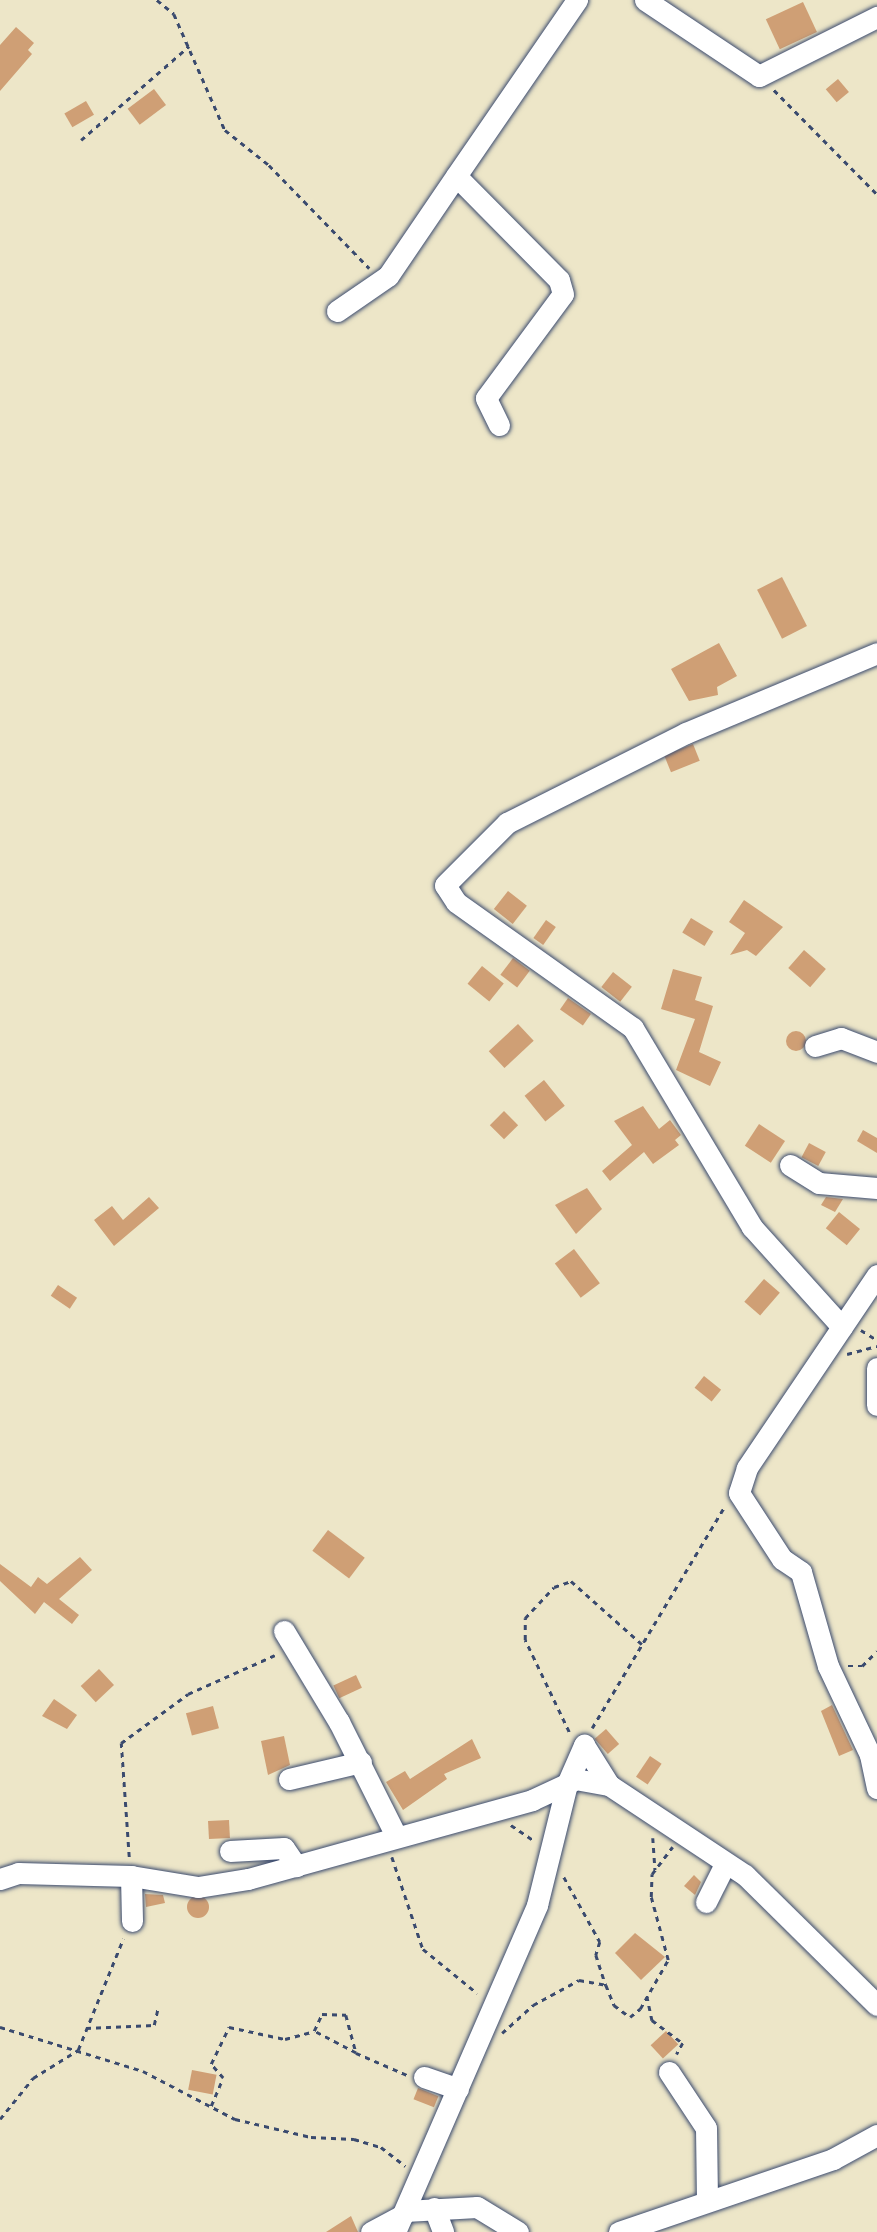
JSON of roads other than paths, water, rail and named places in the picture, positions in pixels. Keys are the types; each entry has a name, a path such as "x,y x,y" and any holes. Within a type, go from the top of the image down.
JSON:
{"street":[{"path":"337,311 381,281 577,0"},
{"path":"645,0 759,76 877,18"},
{"path":"456,176 559,280 563,294 486,398 499,425"},
{"path":"842,1327 752,1227 633,1028 456,902 445,885 507,823 675,738 877,653"},
{"path":"815,1046 841,1038 877,1052"},
{"path":"790,1165 819,1183 877,1188"},
{"path":"877,1275 740,1482 739,1493 782,1559 801,1572 828,1666 870,1755 877,1788"},
{"path":"877,1368 877,1405"},
{"path":"289,1638 361,1762 396,1836"},
{"path":"401,2219 537,1905 546,1854 567,1784 584,1745 609,1785 685,1840 752,1882 877,2004"},
{"path":"289,1779 361,1762"},
{"path":"0,1879 18,1872 131,1875 198,1887 296,1866 492,1811 575,1779 609,1785"},
{"path":"230,1851 284,1849 296,1866"},
{"path":"706,1902 725,1864"},
{"path":"131,1875 132,1921"},
{"path":"669,2072 706,2128 707,2200"},
{"path":"424,2077 458,2089"},
{"path":"619,2232 833,2159 877,2135"},
{"path":"371,2232 434,2208 477,2207 517,2232"},
{"path":"434,2208 443,2232"}]}
